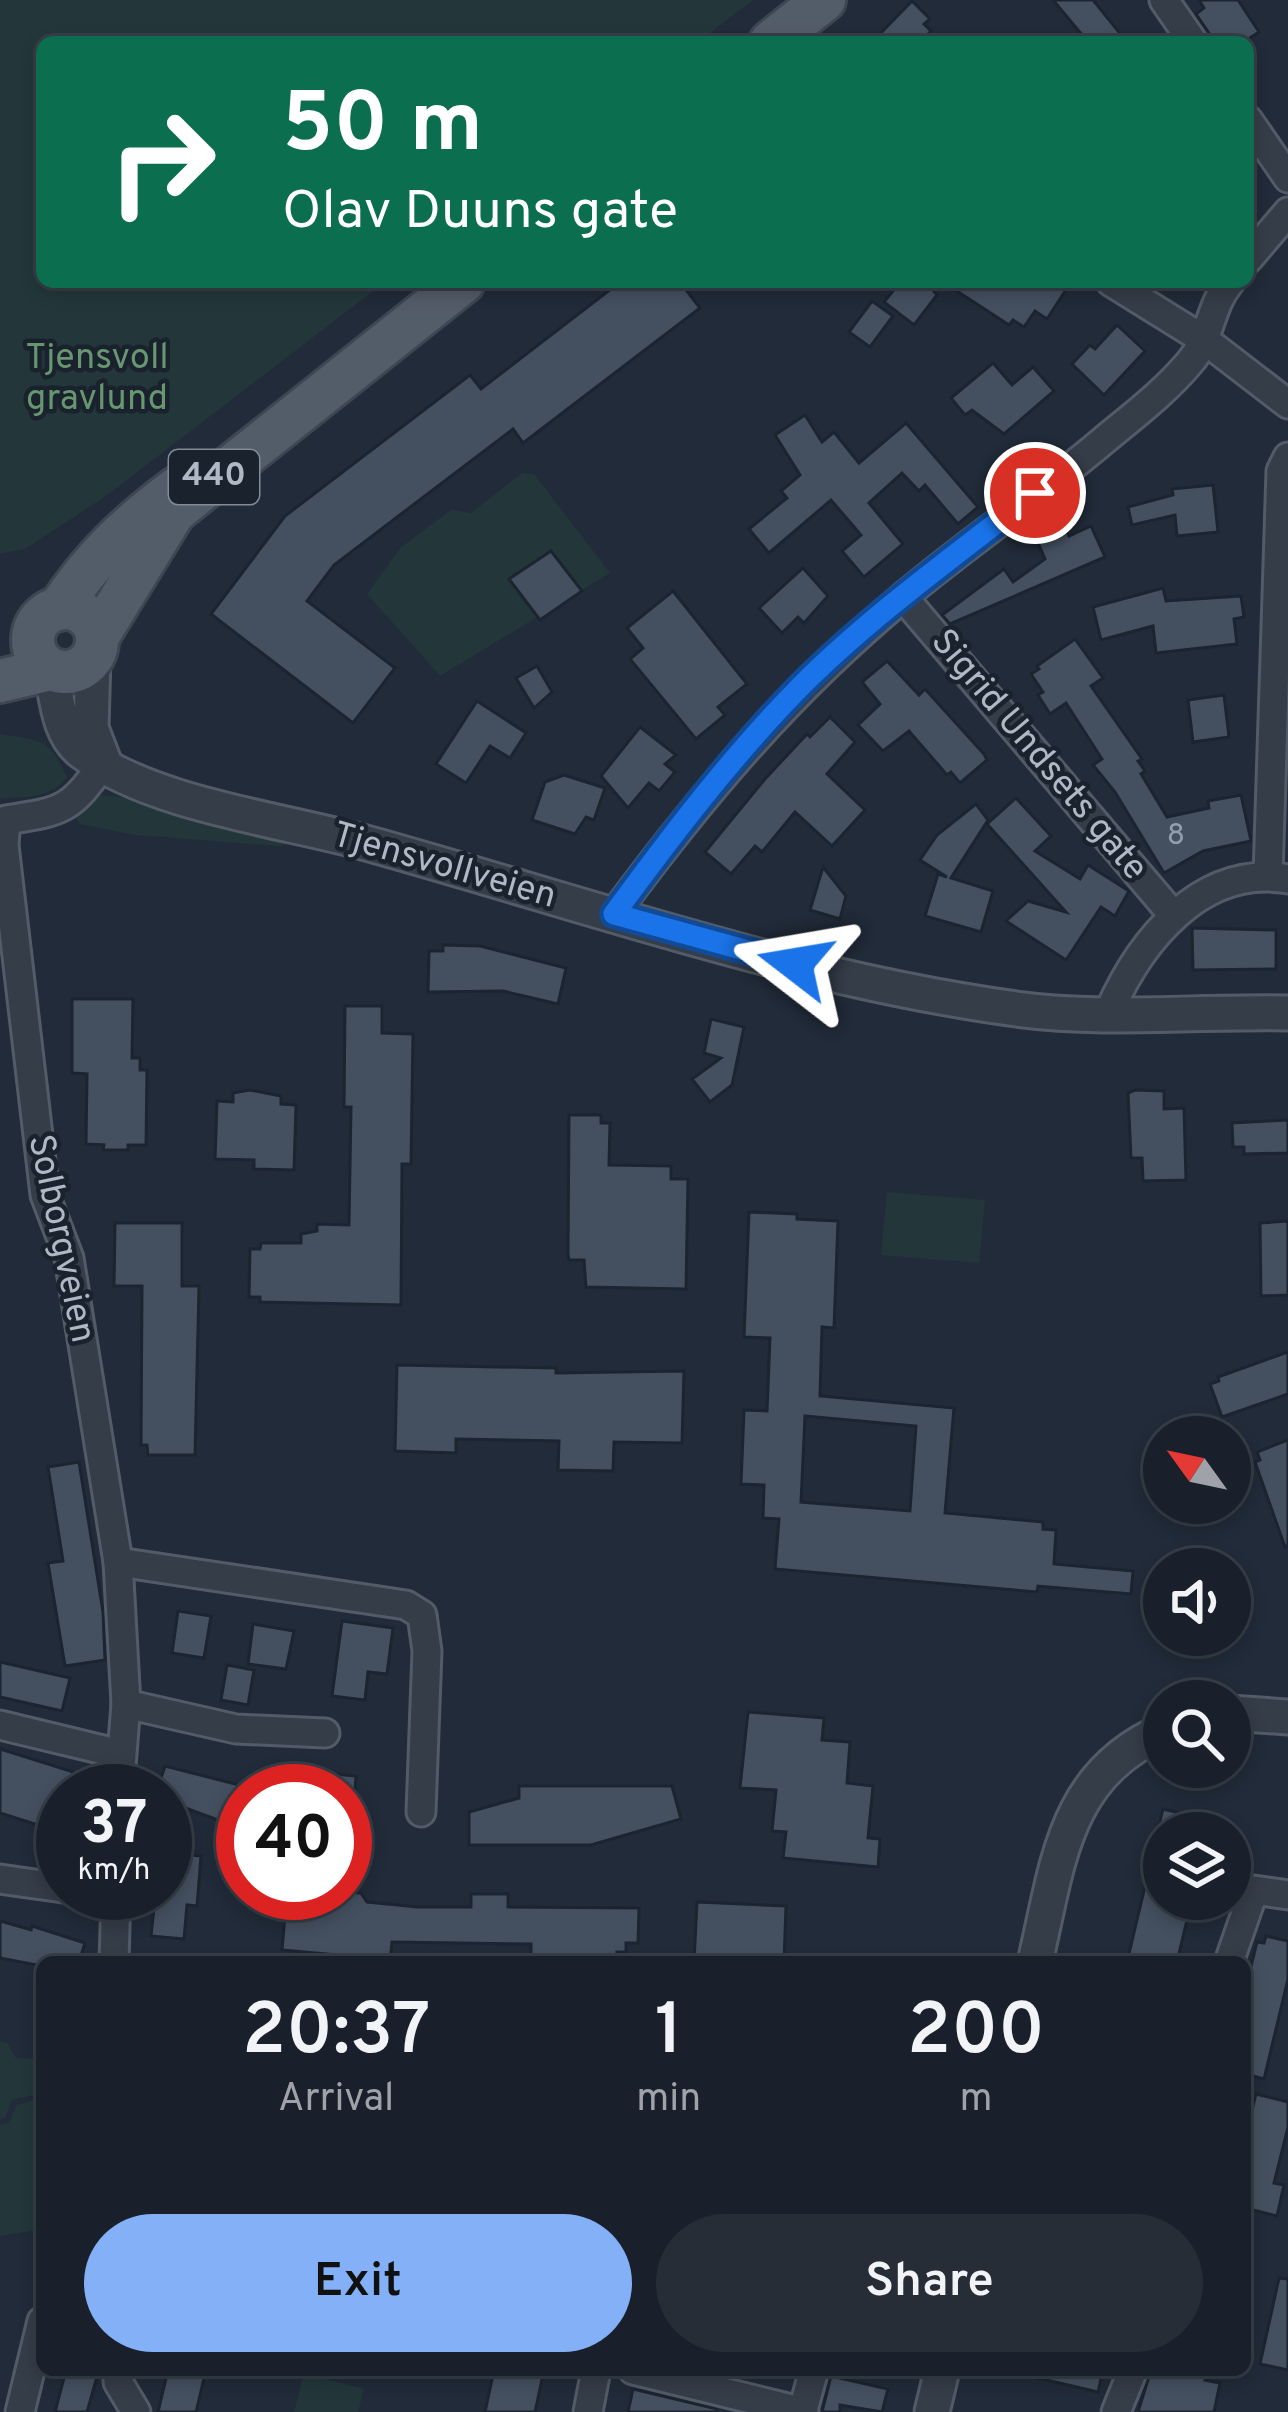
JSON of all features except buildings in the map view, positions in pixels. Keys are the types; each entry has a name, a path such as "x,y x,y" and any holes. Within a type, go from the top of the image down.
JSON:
{"main road":[{"path":"779,36 824,0"},
{"name":"440","path":"95,647 174,512 455,288"},
{"name":"440","path":"39,645 83,573 119,532 371,354"},
{"path":"0,681 39,645 80,611 95,626 95,647 70,673 39,645"}],"street":[{"path":"1164,0 1189,36"},
{"path":"1254,130 1288,178"},
{"path":"1254,252 1288,212"},
{"path":"1121,288 1206,340 1288,404"},
{"path":"614,914 688,813 801,686 903,596 1089,454 1160,393 1206,340 1210,313 1226,288"},
{"path":"1278,877 1282,471 1288,457"},
{"name":"Sigrid Undsets gate","path":"903,596 1174,916"},
{"name":"Tjensvollveien","path":"39,645 65,732 82,752 143,786 336,835 760,956 936,994 1014,1009 1288,1013"},
{"path":"95,647 92,728 104,762"},
{"name":"Solborgveien","path":"104,762 82,793 60,812 3,820 8,902 45,1195 69,1258 118,1562 126,1704 120,1764"},
{"name":"Sigrid Undsets gate","path":"1109,1012 1143,947 1204,891 1278,877"},
{"path":"118,1562 406,1605 422,1615 427,1651 421,1812"},
{"path":"126,1704 236,1729 325,1733"},
{"path":"1251,1713 1288,1717"},
{"path":"0,1725 120,1754"},
{"path":"1036,1956 1074,1811 1109,1764 1143,1740"},
{"path":"0,1879 36,1884"},
{"path":"1231,1956 1254,1890 1288,1895"},
{"path":"111,1920 114,1956"},
{"path":"20,2412 36,2346"},
{"path":"118,2376 136,2412"},
{"path":"588,2412 595,2376"},
{"path":"658,2376 803,2411 812,2376"},
{"path":"932,2412 941,2376"},
{"path":"1115,2412 1130,2376"}],"green space":[{"name":"Tjensvoll gravlund","path":"0,0 753,0 706,36 36,36 36,288 377,288 106,496 25,549 0,554"},
{"path":"522,473 534,474 610,573 440,676 367,594 400,548 451,510 471,513"},
{"path":"0,734 42,743 67,777 45,793 0,799"},
{"path":"101,795 128,798 288,844 136,835 80,824 75,817"},
{"path":"887,1192 985,1200 979,1263 881,1255"},
{"path":"0,2041 7,2043 16,2058 36,2059 36,2094 12,2100 5,2118 0,2119"},
{"path":"36,2100 36,2230 0,2236 0,2125 9,2123 17,2105"},
{"path":"303,2376 364,2389 358,2412 294,2412"}],"route":[{"path":"795,964 614,914 688,813 801,686 903,596 1035,493"}]}
